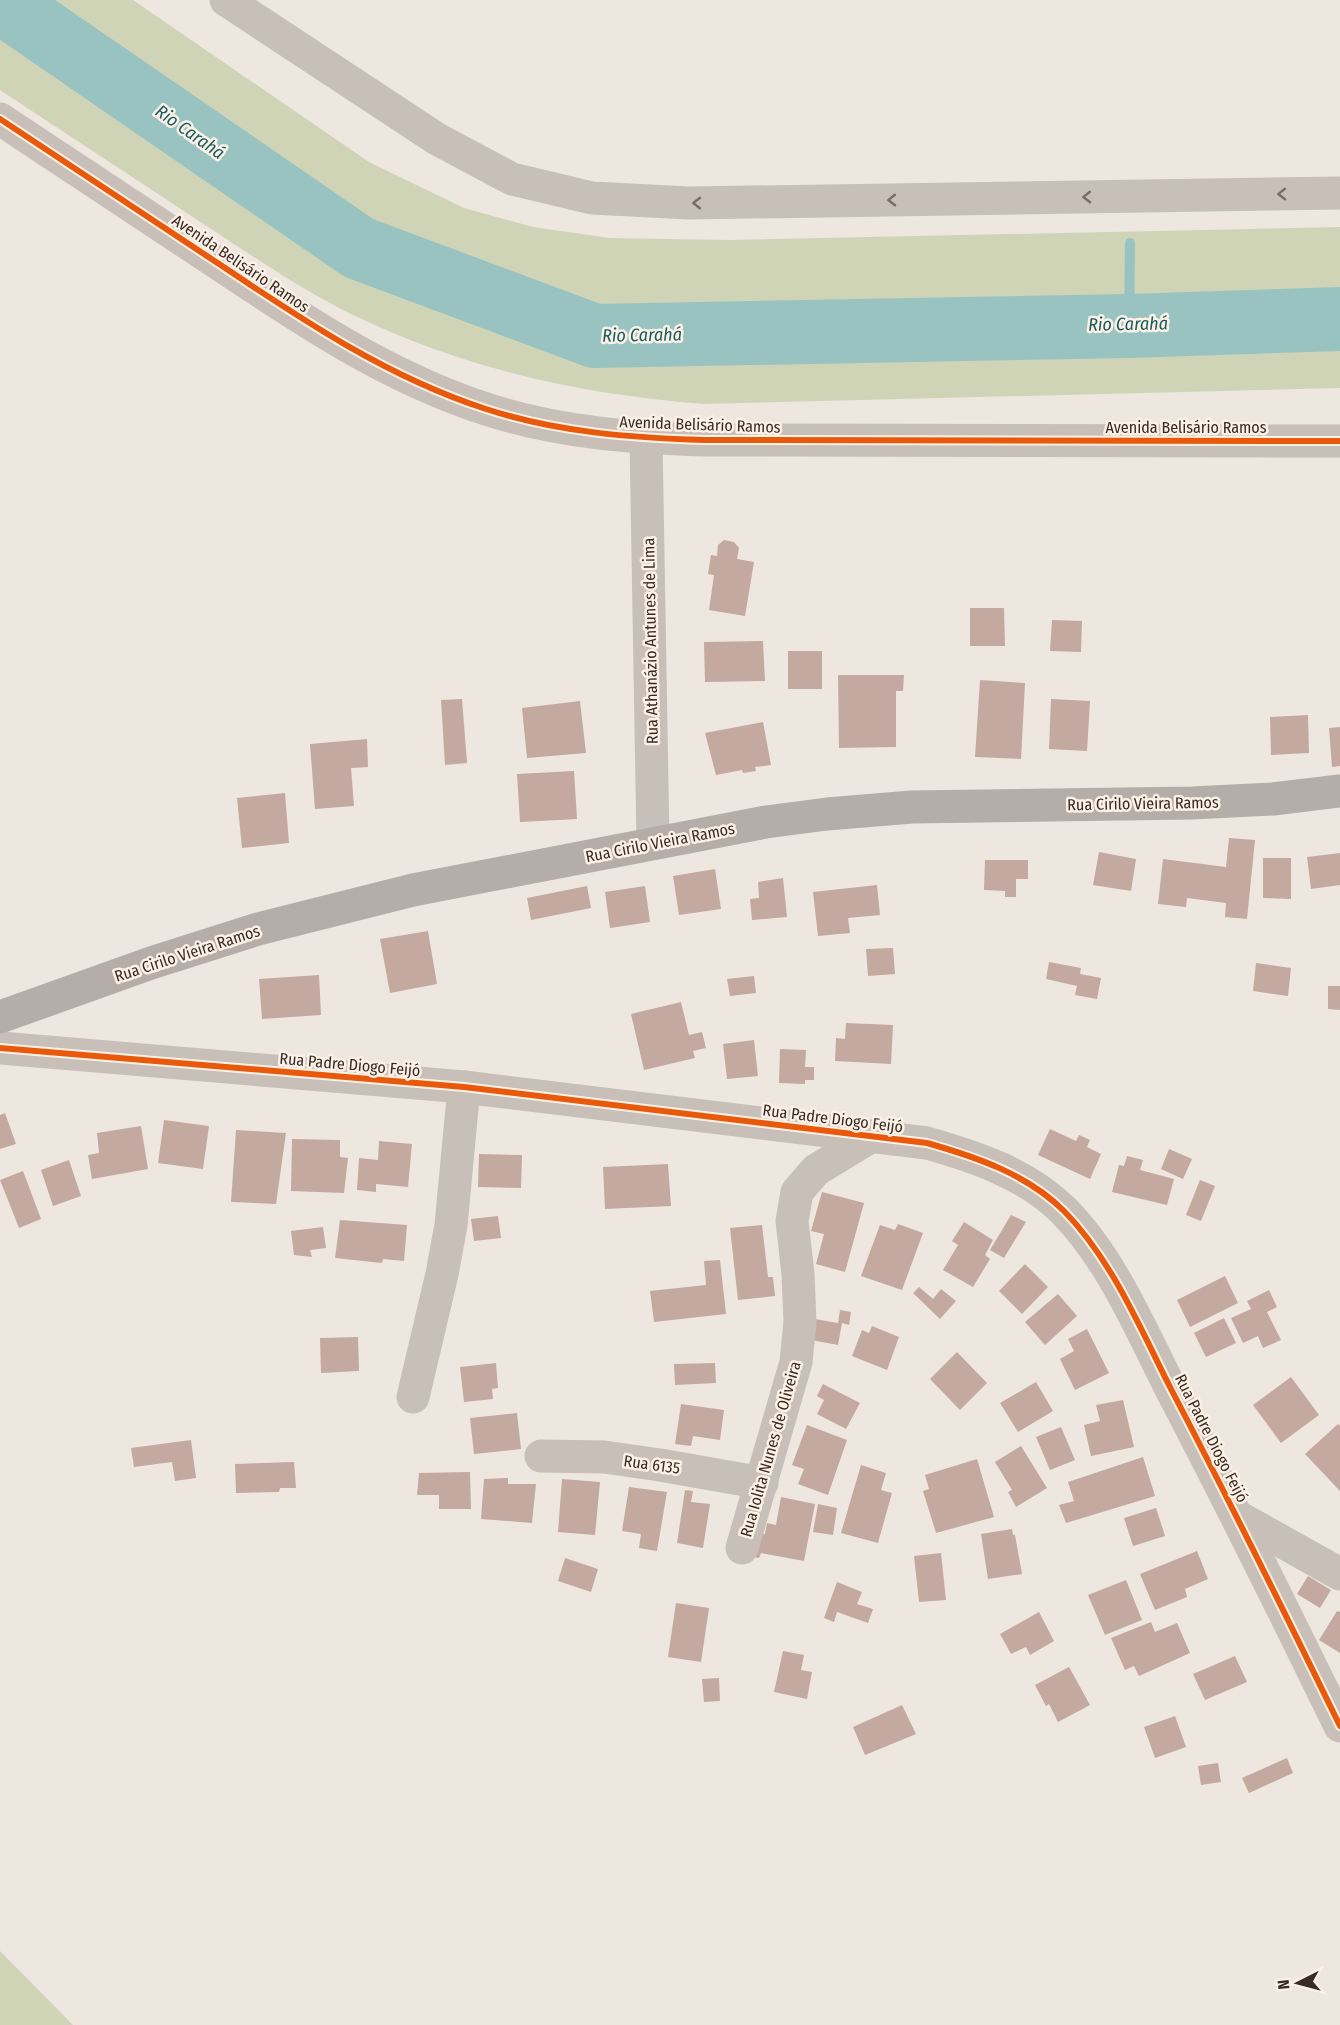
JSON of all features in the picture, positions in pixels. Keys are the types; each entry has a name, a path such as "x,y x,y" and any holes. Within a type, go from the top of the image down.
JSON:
{"main road":[{"name":"Rua Cirilo Vieira Ramos","path":"0,1017 151,963 258,929 413,890 766,822 912,807 1203,802 1274,799 1340,791"}],"street":[{"path":"226,0 447,144 512,179 592,198 689,203 1340,193"},
{"name":"Avenida Belisário Ramos","path":"0,119 313,327 404,376 486,409 571,430 646,438 1340,441"},
{"name":"Rua Athanázio Antunes de Lima","path":"646,438 653,843"},
{"name":"Rua Padre Diogo Feijó","path":"0,1048 464,1087 927,1143 976,1157 1026,1182 1063,1210 1098,1251 1238,1517 1340,1726"},
{"path":"413,1397 451,1225 464,1087"},
{"name":"Rua Iolita Nunes de Oliveira","path":"742,1548 797,1352 800,1313 792,1221 797,1192 816,1170 872,1136"},
{"name":"Rua 6135","path":"541,1455 627,1460 762,1483"},
{"path":"1238,1517 1340,1574"}],"green space":[{"path":"0,0 133,0 369,162 464,208 533,227 610,238 730,240 1340,227 1340,388 703,404 657,400 567,386 480,364 395,334 315,295 259,261 0,90"},
{"path":"0,1951 73,2025 0,2025"}],"building":[{"path":"724,540 734,542 739,548 737,559 754,562 745,616 709,610 714,575 708,574 711,555 717,556 718,545"},
{"path":"970,608 1004,608 1005,646 970,646"},
{"path":"1052,620 1082,621 1081,652 1050,651"},
{"path":"763,641 765,681 705,682 704,642"},
{"path":"788,651 822,651 822,689 788,689"},
{"path":"838,675 904,675 903,691 896,691 896,747 839,748"},
{"path":"980,680 1025,683 1021,759 975,757"},
{"path":"462,699 467,763 445,765 441,700"},
{"path":"1051,699 1090,701 1087,751 1049,749"},
{"path":"580,701 586,753 527,758 522,708"},
{"path":"1308,715 1309,753 1271,755 1270,717"},
{"path":"763,722 771,765 755,767 756,771 743,773 742,770 716,775 705,733"},
{"path":"1340,727 1340,766 1332,767 1329,728"},
{"path":"367,739 368,767 351,768 354,806 315,809 310,744"},
{"path":"574,771 577,819 520,822 517,774"},
{"path":"285,793 289,843 242,848 237,798"},
{"path":"1229,838 1255,840 1247,919 1225,917 1226,903 1187,898 1186,907 1158,904 1163,859 1226,867"},
{"path":"1099,852 1136,859 1131,891 1093,885"},
{"path":"1340,853 1340,885 1311,889 1307,857"},
{"path":"1263,858 1291,858 1291,899 1263,898"},
{"path":"985,860 1028,860 1028,879 1016,879 1016,897 1005,897 1005,891 984,890"},
{"path":"715,869 721,909 679,915 673,876"},
{"path":"783,878 787,917 752,920 750,899 759,898 758,882"},
{"path":"877,885 880,915 848,918 850,933 818,936 813,892"},
{"path":"587,886 591,908 531,920 527,898"},
{"path":"645,886 650,922 610,928 605,892"},
{"path":"428,931 437,984 390,993 380,939"},
{"path":"893,948 895,974 868,976 866,949"},
{"path":"1049,962 1081,968 1080,974 1101,978 1097,999 1075,995 1077,986 1046,979"},
{"path":"1256,963 1291,968 1288,996 1253,991"},
{"path":"319,975 321,1015 262,1019 259,979"},
{"path":"754,976 756,993 730,996 727,979"},
{"path":"1328,986 1340,986 1340,1010 1328,1009"},
{"path":"681,1002 689,1035 702,1032 706,1048 693,1051 695,1058 644,1070 631,1014"},
{"path":"846,1023 893,1025 891,1064 835,1061 836,1038 845,1039"},
{"path":"754,1040 758,1076 727,1079 723,1044"},
{"path":"780,1049 806,1050 805,1067 814,1067 814,1080 805,1080 805,1084 779,1083"},
{"path":"5,1113 16,1144 0,1149 0,1115"},
{"path":"164,1120 209,1126 203,1169 158,1163"},
{"path":"141,1126 148,1169 92,1179 88,1155 99,1153 97,1133"},
{"path":"1050,1129 1076,1141 1079,1135 1090,1140 1087,1147 1101,1154 1090,1179 1038,1155"},
{"path":"236,1130 286,1133 276,1204 231,1202"},
{"path":"292,1139 340,1140 340,1157 348,1158 344,1193 291,1191"},
{"path":"379,1141 412,1144 408,1187 376,1184 376,1192 357,1190 359,1158 378,1160"},
{"path":"1169,1149 1192,1159 1183,1179 1161,1169"},
{"path":"479,1154 522,1155 521,1188 478,1187"},
{"path":"1127,1156 1143,1160 1140,1170 1174,1179 1167,1205 1112,1192 1119,1165 1124,1166"},
{"path":"69,1160 81,1196 53,1206 41,1170"},
{"path":"668,1164 671,1206 605,1209 603,1167"},
{"path":"23,1171 41,1219 19,1228 0,1180"},
{"path":"1200,1180 1215,1186 1201,1221 1186,1215"},
{"path":"822,1192 864,1203 845,1272 816,1264 824,1234 811,1231"},
{"path":"1011,1215 1026,1222 1004,1258 990,1250"},
{"path":"498,1216 501,1238 474,1241 471,1219"},
{"path":"340,1220 407,1225 404,1261 383,1259 382,1263 335,1258"},
{"path":"964,1222 993,1240 985,1255 990,1259 973,1287 943,1270 958,1245 952,1241"},
{"path":"898,1224 923,1233 902,1290 861,1276 880,1225 895,1230"},
{"path":"762,1225 768,1277 773,1277 775,1296 738,1300 730,1228"},
{"path":"323,1227 326,1248 310,1250 312,1257 294,1255 291,1231"},
{"path":"720,1260 726,1314 654,1322 650,1291 706,1285 704,1261"},
{"path":"1025,1264 1048,1287 1022,1314 999,1291"},
{"path":"1225,1276 1238,1303 1190,1327 1177,1300"},
{"path":"919,1287 933,1299 941,1289 956,1301 940,1319 913,1293"},
{"path":"1269,1290 1277,1307 1267,1312 1281,1340 1263,1348 1258,1336 1243,1343 1231,1318 1251,1309 1247,1301"},
{"path":"1058,1294 1077,1316 1045,1345 1025,1322"},
{"path":"840,1310 851,1312 849,1325 842,1323 838,1345 811,1340 815,1319 838,1323"},
{"path":"1224,1318 1236,1343 1206,1357 1194,1333"},
{"path":"872,1326 899,1337 887,1370 852,1356 862,1330 869,1333"},
{"path":"1087,1329 1109,1373 1075,1390 1060,1359 1074,1351 1068,1339"},
{"path":"358,1337 359,1371 321,1373 320,1338"},
{"path":"957,1352 987,1383 960,1410 930,1379"},
{"path":"496,1363 498,1388 492,1389 493,1399 464,1402 460,1367"},
{"path":"715,1363 716,1383 675,1385 674,1364"},
{"path":"1291,1377 1319,1415 1281,1443 1253,1405"},
{"path":"1036,1382 1053,1411 1018,1432 1000,1403"},
{"path":"823,1384 860,1403 846,1429 817,1414 824,1400 817,1396"},
{"path":"1123,1400 1134,1447 1091,1456 1084,1425 1100,1421 1096,1405"},
{"path":"681,1404 724,1410 720,1440 693,1436 691,1446 675,1444"},
{"path":"517,1413 521,1449 474,1454 470,1418"},
{"path":"1338,1424 1340,1426 1340,1491 1305,1454"},
{"path":"807,1425 847,1440 828,1495 798,1484 804,1469 792,1465"},
{"path":"1061,1427 1075,1460 1050,1470 1036,1437"},
{"path":"191,1440 196,1478 175,1481 172,1462 134,1467 131,1448"},
{"path":"1021,1446 1047,1488 1016,1507 1008,1492 1012,1490 995,1462"},
{"path":"1143,1457 1155,1496 1066,1523 1059,1505 1074,1501 1068,1482"},
{"path":"977,1459 994,1517 936,1533 923,1491 929,1489 925,1475"},
{"path":"294,1462 296,1488 280,1488 279,1492 236,1493 235,1464"},
{"path":"861,1465 886,1473 881,1490 892,1493 878,1543 841,1533"},
{"path":"470,1472 471,1509 439,1509 439,1495 417,1495 419,1473"},
{"path":"508,1478 508,1484 536,1484 532,1523 481,1519 484,1479"},
{"path":"562,1479 600,1482 595,1535 558,1532"},
{"path":"629,1487 667,1492 657,1551 639,1548 641,1534 622,1531"},
{"path":"685,1490 693,1491 691,1502 710,1504 703,1548 677,1543"},
{"path":"781,1497 815,1504 804,1561 761,1553 759,1558 753,1557 759,1533 765,1534 767,1523 776,1525"},
{"path":"818,1504 837,1508 833,1535 813,1532"},
{"path":"1156,1508 1165,1536 1133,1546 1124,1518"},
{"path":"1012,1529 1022,1574 988,1579 981,1534"},
{"path":"1197,1551 1208,1579 1185,1589 1187,1597 1155,1610 1140,1574"},
{"path":"941,1553 946,1600 919,1602 914,1556"},
{"path":"565,1558 598,1569 591,1592 558,1581"},
{"path":"1308,1576 1331,1590 1320,1608 1297,1594"},
{"path":"1126,1580 1142,1620 1105,1635 1088,1595"},
{"path":"837,1582 862,1592 857,1604 873,1609 868,1623 837,1612 834,1622 824,1618"},
{"path":"676,1603 709,1608 701,1662 668,1657"},
{"path":"1337,1611 1340,1612 1340,1653 1319,1640"},
{"path":"1039,1612 1054,1641 1030,1655 1026,1647 1011,1654 1000,1634"},
{"path":"1151,1622 1155,1632 1177,1623 1190,1653 1139,1676 1134,1666 1125,1670 1111,1638"},
{"path":"783,1651 804,1655 801,1670 812,1672 807,1699 774,1692"},
{"path":"1235,1656 1247,1682 1205,1700 1193,1674"},
{"path":"1069,1667 1090,1705 1058,1722 1049,1704 1046,1706 1035,1685"},
{"path":"719,1678 720,1701 704,1702 702,1679"},
{"path":"902,1705 916,1734 865,1755 853,1727"},
{"path":"1175,1716 1186,1747 1155,1758 1144,1727"},
{"path":"1287,1758 1293,1773 1249,1793 1242,1778"},
{"path":"1218,1763 1221,1782 1201,1785 1198,1766"}],"waterway":[{"name":"Rio Carahá","path":"0,1 359,248 595,336 1129,326 1340,319"},
{"path":"1129,326 1130,243"}],"cycle path":[{"path":"0,119 280,305 346,345 414,381 449,396 513,417 594,432 650,438 705,440 1340,441"},
{"path":"0,1048 464,1087 927,1143 1000,1168 1034,1187 1064,1211 1097,1251 1111,1273 1340,1726"}]}
